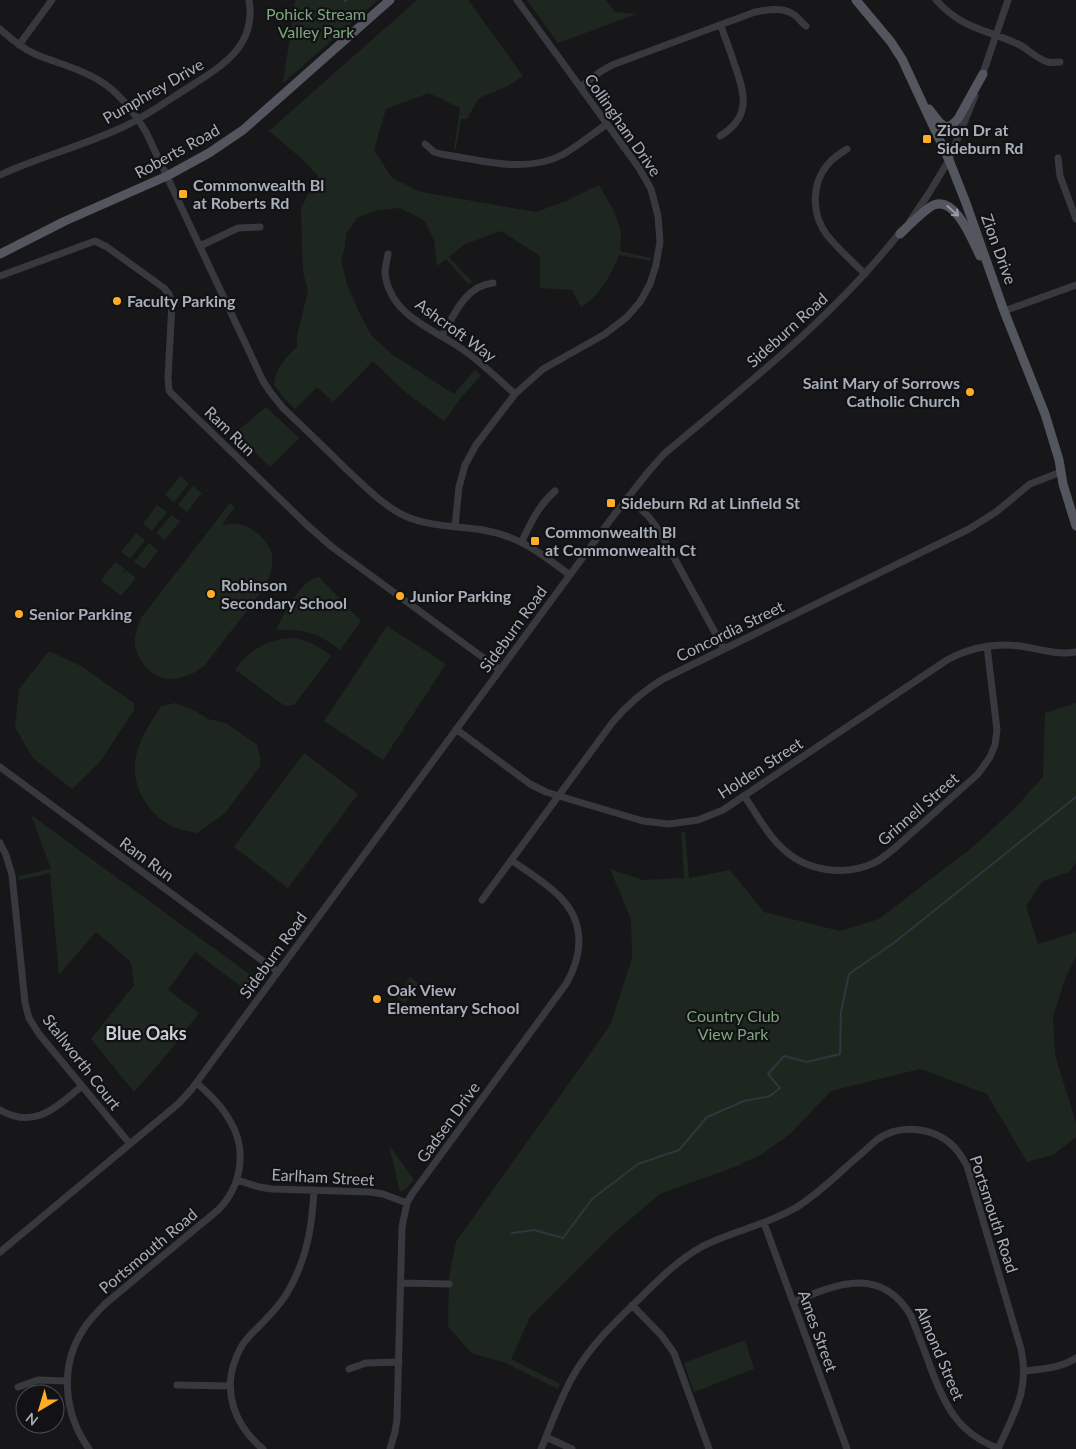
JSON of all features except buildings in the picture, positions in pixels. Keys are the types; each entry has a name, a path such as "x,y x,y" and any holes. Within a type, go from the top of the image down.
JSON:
{"main road":[{"name":"Roberts Road","path":"0,254 65,221 167,176 209,154 243,130 390,0"},
{"name":"Zion Drive","path":"856,0 891,42 902,59 949,160 1004,311 1045,414 1076,526"},
{"path":"917,93 940,123 946,127 952,125 958,119 983,74"},
{"path":"900,234 931,206 939,204 948,206 957,213 994,282"}],"street":[{"path":"20,44 52,0"},
{"name":"Pumphrey Drive","path":"0,175 103,136 138,119 216,70 235,54 246,37 249,27 249,0"},
{"name":"Collingham Drive","path":"455,527 459,487 465,465 476,445 515,394 543,369 605,334 627,317 640,302 650,284 660,242 658,216 650,189 639,168 517,0"},
{"path":"936,0 945,10 961,22 1021,45 1048,62 1060,62"},
{"name":"Sideburn Road","path":"0,1252 178,1104 197,1083 456,729 648,471 664,454 783,354 835,305 900,234 929,193 949,160 983,74 1008,0"},
{"path":"580,87 612,65 755,12 774,9 782,10 793,14 806,26"},
{"path":"720,26 741,82 744,99 743,108 736,124 720,136"},
{"path":"0,29 35,54 86,73 112,89 138,119 167,176 263,381 283,408 383,503 407,516 437,526 484,530 505,535 533,548 570,575"},
{"path":"425,144 434,152 441,154 512,165 534,164 564,154 607,124"},
{"path":"847,149 833,159 823,172 816,192 816,207 820,222 828,236 865,274"},
{"path":"1058,158 1060,176 1076,219"},
{"path":"200,246 238,228 260,227"},
{"name":"Ram Run","path":"0,276 94,241 108,247 164,288 172,302 168,378 172,393 332,547 500,670"},
{"name":"Ashcroft Way","path":"388,254 385,271 390,289 405,312 416,322 469,354 515,394"},
{"path":"442,336 458,308 467,297 482,285 493,283"},
{"path":"1004,311 1076,285"},
{"name":"Concordia Street","path":"482,900 612,723 633,700 663,679 969,529 996,512 1030,484 1061,472"},
{"path":"522,542 537,512 545,500 555,491"},
{"path":"628,497 649,517 660,532 724,649"},
{"name":"Holden Street","path":"456,729 530,784 546,792 643,821 669,824 688,822 724,810 947,660 969,650 987,646 1012,645 1067,654 1076,652"},
{"name":"Grinnell Street","path":"744,796 780,846 806,864 824,870 845,870 863,867 882,858 978,774 990,757 995,745 997,730 987,646"},
{"name":"Ram Run","path":"0,767 278,972"},
{"name":"Stallworth Court","path":"0,843 12,875 26,1010 39,1034 130,1144"},
{"name":"Gadsen Drive","path":"390,1449 397,1419 402,1227 407,1203 566,984 576,964 579,950 575,921 568,907 553,891 512,860"},
{"name":"Portsmouth Road","path":"89,1449 81,1438 71,1414 67,1381 71,1356 82,1331 105,1304 218,1210 228,1198 237,1180 240,1155 239,1142 235,1130 227,1116 197,1083"},
{"path":"0,1110 21,1118 37,1117 51,1110 82,1086"},
{"name":"Portsmouth Road","path":"542,1449 564,1392 581,1362 595,1344 663,1275 689,1255 717,1240 764,1223 796,1207 813,1196 872,1144 885,1135 914,1129 927,1131 950,1143 959,1152 969,1172 1021,1349 1025,1371 1023,1389 998,1449"},
{"name":"Earlham Street","path":"237,1180 272,1189 370,1192 384,1194 407,1203"},
{"path":"263,1449 250,1437 242,1426 232,1404 230,1386 233,1364 240,1348 280,1303 300,1268 310,1232 314,1190"},
{"name":"Ames Street","path":"764,1223 847,1449"},
{"name":"Almond Street","path":"793,1302 852,1282 867,1283 892,1293 905,1306 911,1316 939,1389 950,1410 959,1423 969,1432 986,1444 998,1449"},
{"path":"401,1283 449,1284"},
{"path":"632,1305 662,1336 674,1353 709,1449"},
{"path":"1025,1371 1063,1365 1076,1358"},
{"path":"348,1369 366,1363 399,1362"},
{"path":"27,1384 38,1380 67,1381"},
{"path":"177,1385 230,1386"},
{"path":"546,1437 572,1449"}],"green space":[{"name":"Pohick Stream Valley Park","path":"295,0 378,0 283,83 295,2"},
{"path":"417,0 468,0 523,76 508,86 479,98 467,119 461,119 456,149 454,149 460,108 429,93 386,109 374,150 392,178 421,192 536,212 566,201 599,185 615,213 621,232 620,251 651,258 650,261 619,255 599,291 581,307 572,290 540,288 540,256 501,231 465,244 449,257 472,282 469,285 446,259 437,266 434,239 424,220 400,208 378,210 357,218 346,234 341,260 347,284 371,335 393,355 454,394 475,370 481,375 444,421 404,391 373,361 333,402 317,387 295,409 274,385 276,374 281,364 297,347 297,336 308,291 303,272 301,208 318,176 302,159 269,131"},
{"path":"527,0 606,0 615,12 637,14 558,43"},
{"path":"266,407 299,438 270,467 235,433"},
{"path":"180,476 189,483 174,502 165,495"},
{"path":"193,486 202,493 187,512 178,505"},
{"path":"230,503 235,507 222,525 240,524 252,529 265,541 272,555 270,575 265,587 204,666 189,675 174,679 158,676 145,666 136,651 136,631 141,618"},
{"path":"157,505 167,512 152,531 143,524"},
{"path":"171,515 180,521 165,540 156,533"},
{"path":"136,533 145,540 130,559 121,552"},
{"path":"149,543 158,550 144,569 134,562"},
{"path":"115,562 125,569 121,575 126,570 136,578 121,596 101,580"},
{"path":"319,577 361,621 340,650 310,633 294,630 276,630 299,591 312,580"},
{"path":"387,626 446,664 383,760 324,721"},
{"path":"294,638 314,644 331,656 294,705 285,706 235,670 246,656 260,646 276,640"},
{"path":"49,651 81,666 134,703 134,710 100,762 72,789 33,758 15,727 19,689"},
{"path":"176,703 208,719 226,723 257,745 260,757 260,766 225,813 197,833 172,826 154,813 146,804 141,794 135,773 137,754 149,726 161,706"},
{"name":"Country Club View Park","path":"1076,703 1076,863 1069,872 1043,881 1026,906 1038,944 1076,932 1076,957 1065,979 1053,1016 1055,1055 1076,1123 1076,1137 1053,1155 1027,1162 987,1094 920,1069 831,1091 791,1133 762,1154 737,1166 660,1194 613,1234 530,1317 511,1359 560,1384 558,1389 506,1363 471,1353 448,1326 449,1277 456,1242 608,1028 632,958 631,919 610,869 643,880 684,878 681,832 685,832 689,878 730,870 764,912 840,931 879,919 974,846 1014,809 1043,777 1045,713"},
{"path":"304,753 358,794 288,888 234,847"},
{"path":"31,815 260,982 251,994 195,952 168,990 199,1013 134,1092 91,1039 134,985 131,962 96,932 59,975 50,873 19,880 18,876 51,869"},
{"path":"410,977 419,984 405,1003 396,997"},
{"path":"389,1145 414,1180 406,1189 400,1192"},
{"path":"745,1340 754,1369 694,1392 684,1363"}],"waterway":[{"path":"512,1233 534,1230 563,1238 592,1199 638,1164 679,1150 707,1117 744,1101 770,1096 780,1088 768,1074 784,1056 807,1062 840,1054 841,1012 849,974 895,942 1076,797"}],"place":[{"name":"Zion Dr at Sideburn Rd","path":"927,139"},
{"name":"Commonwealth Bl at Roberts Rd","path":"183,194"},
{"name":"Faculty Parking","path":"117,301"},
{"name":"Saint Mary of Sorrows Catholic Church","path":"970,392"},
{"name":"Sideburn Rd at Linfield St","path":"611,503"},
{"name":"Commonwealth Bl at Commonwealth Ct","path":"535,541"},
{"name":"Robinson Secondary School","path":"211,594"},
{"name":"Junior Parking","path":"400,596"},
{"name":"Senior Parking","path":"19,614"},
{"name":"Oak View Elementary School","path":"377,999"}],"district":[{"name":"Blue Oaks","path":"146,1034"}]}
